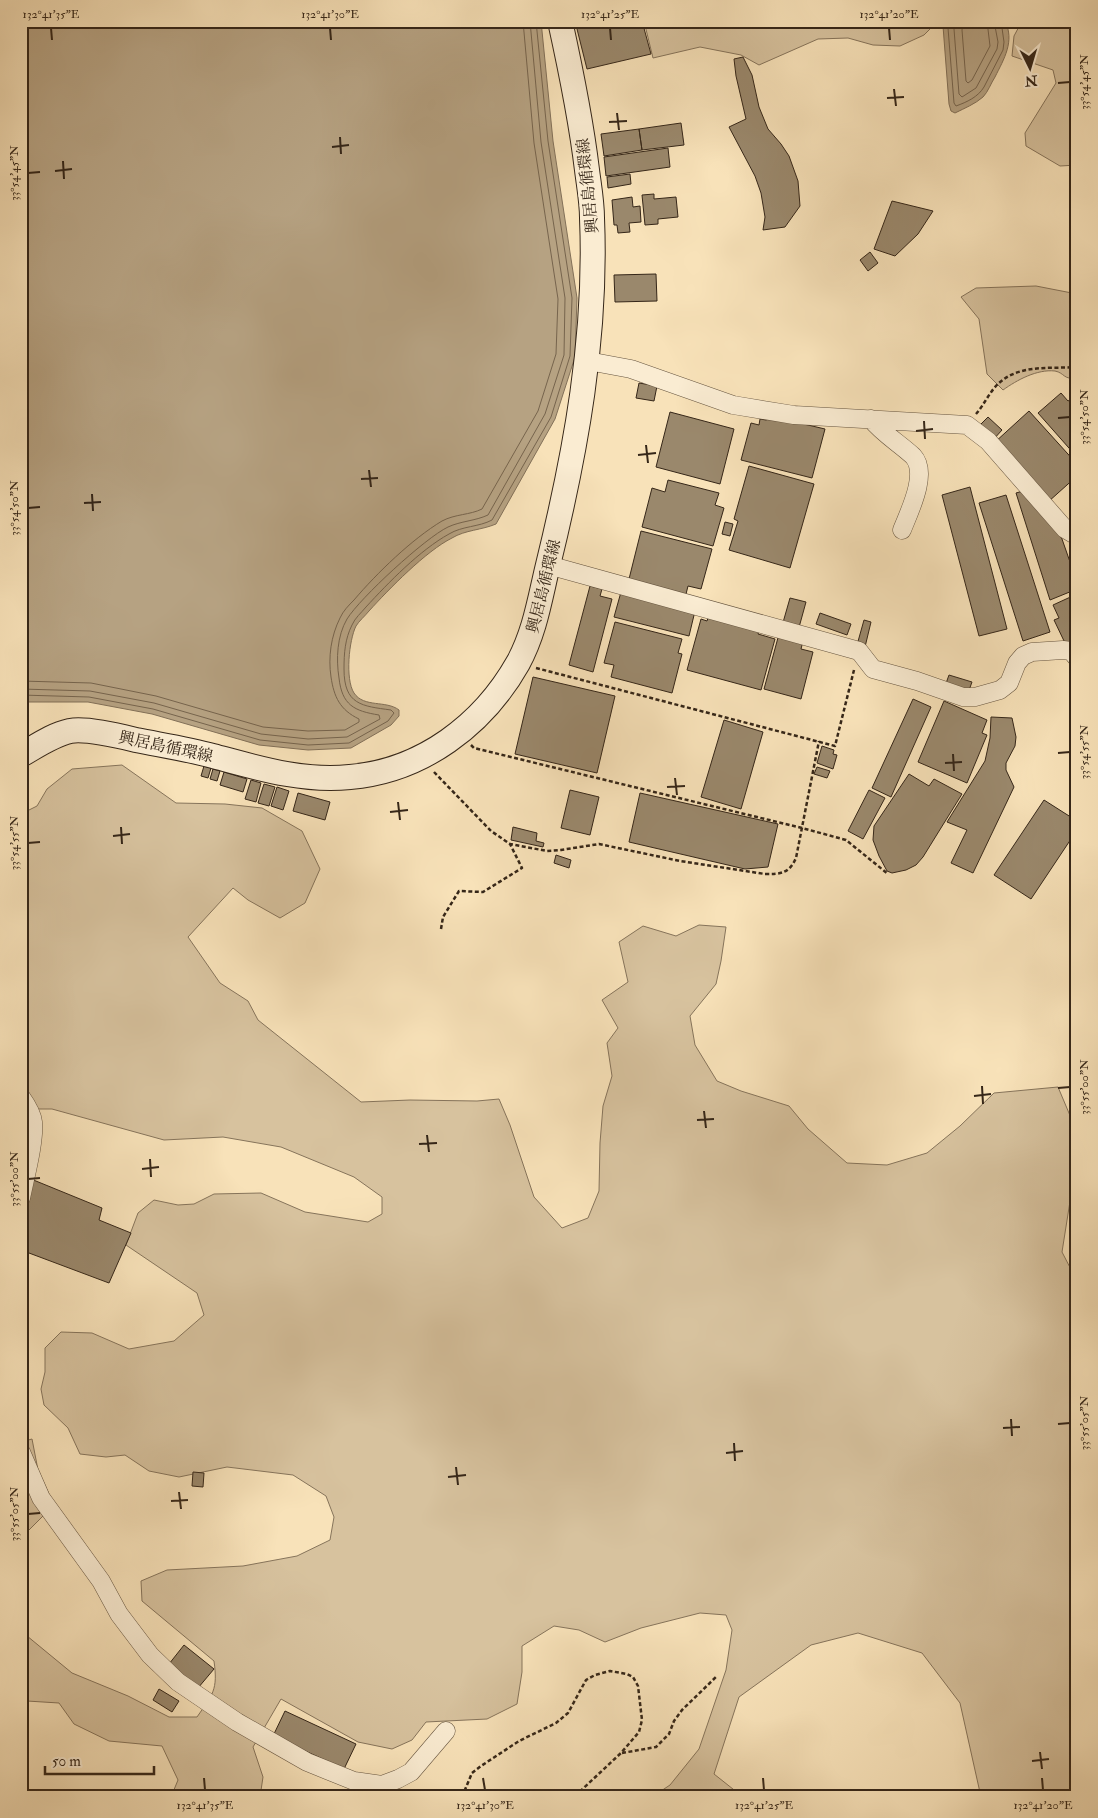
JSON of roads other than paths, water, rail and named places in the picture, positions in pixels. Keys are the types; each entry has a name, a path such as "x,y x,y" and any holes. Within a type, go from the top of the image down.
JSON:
{"main road":[{"name":"興居島循環線","path":"21,755 49,739 73,730 111,735 209,755 261,769 322,778 348,778 390,769 424,756 459,733 486,707 502,688 518,663 531,636 548,565 572,461 588,361 593,304 592,216 574,82 560,21"}],"street":[{"path":"588,361 631,369 733,405 794,414 967,425 988,441 1065,529 1077,536"},
{"path":"871,419 878,428 914,457 920,470 916,495 902,530"},
{"path":"548,565 859,651 873,669 882,673 916,681 963,697 975,697 1000,690 1009,683 1017,663 1023,656 1032,652 1064,650 1071,651 1077,658"},
{"path":"21,1097 33,1120 21,1198"},
{"path":"21,1452 41,1498 101,1580 119,1614 150,1655 178,1682 237,1722 307,1762 354,1781 382,1785 411,1772 446,1731"}],"water":[{"path":"21,21 541,21 553,141 577,298 575,357 555,419 496,524 457,535 431,552 397,582 356,626 351,640 349,660 351,687 358,698 363,701 394,707 399,710 399,716 391,725 351,748 308,750 259,745 152,714 88,702 28,702 21,700"},
{"path":"945,21 1005,21 1009,36 1005,57 986,93 977,102 955,113 951,111 949,104 943,26"}]}
